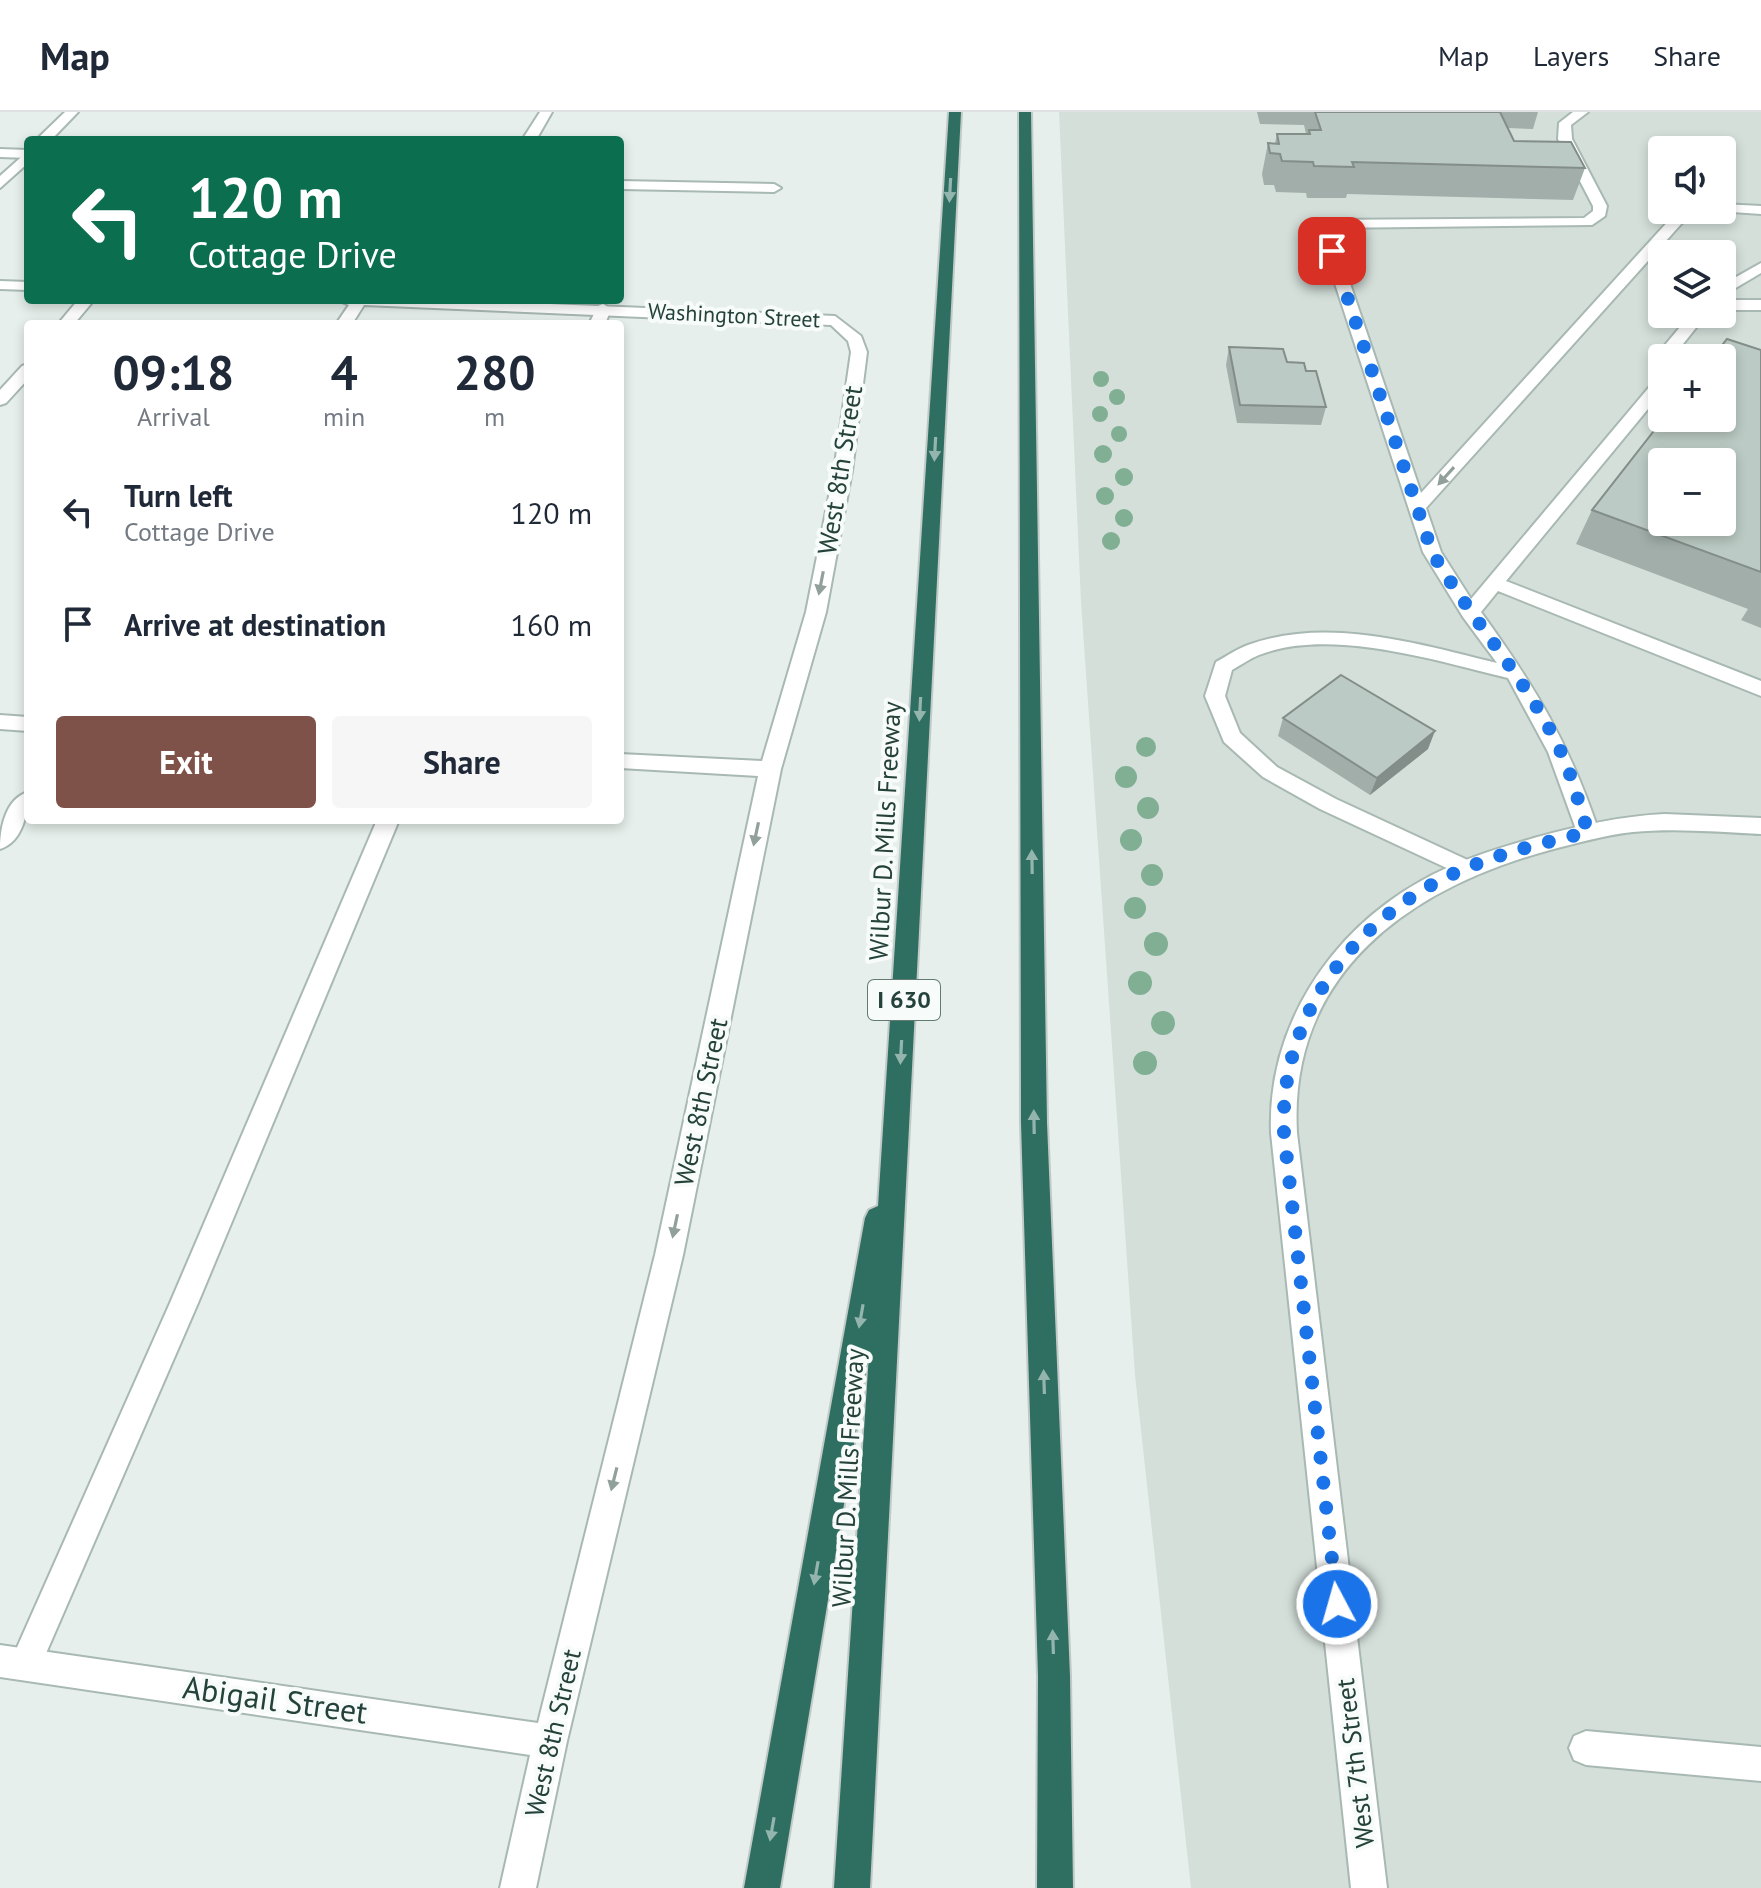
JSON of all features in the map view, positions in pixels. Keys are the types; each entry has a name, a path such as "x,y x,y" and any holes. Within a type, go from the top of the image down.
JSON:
{"highway":[{"name":"Wilbur D. Mills Freeway","path":"852,1888 955,112"},
{"path":"1025,112 1034,1123 1054,1676 1068,1888"},
{"path":"762,1888 898,1102"},
{"path":"1054,1676 1055,1888"}],"street":[{"path":"47,136 72,112"},
{"path":"531,136 546,112"},
{"path":"1576,115 1565,123 1565,139 1600,206 1600,213 1587,222 1319,224 1326,247 1332,251 1432,552 1513,673 1565,761 1588,832"},
{"path":"0,153 24,155"},
{"path":"0,184 24,159"},
{"path":"624,185 774,188"},
{"path":"1736,209 1761,210"},
{"path":"1417,508 1673,224"},
{"path":"1736,284 1760,271 1753,258 1761,247"},
{"path":"0,285 24,286"},
{"path":"69,320 83,304"},
{"name":"Washington Street","path":"470,304 600,316 835,321"},
{"path":"1736,305 1761,305"},
{"name":"West 8th Street","path":"518,1888 550,1741 669,1255 770,769 816,612 843,471 859,352 855,339 835,321"},
{"path":"1674,344 1687,328"},
{"path":"0,400 24,373"},
{"path":"1470,613 1648,399"},
{"path":"1494,583 1761,689"},
{"path":"1466,869 1328,804 1270,772 1231,737 1215,696 1223,667 1253,650 1289,641 1329,640 1365,644 1513,673"},
{"path":"0,722 24,724"},
{"path":"624,761 770,769"},
{"path":"0,841 24,806"},
{"path":"13,1662 184,1303 386,824"},
{"name":"West 7th Street","path":"1369,1888 1284,1133 1285,1078 1298,1036 1337,964 1390,911 1428,886 1466,869 1588,832 1633,824 1761,826"},
{"name":"Abigail Street","path":"13,1662 550,1741"},
{"path":"1586,1748 1761,1764"}],"shaded area":[{"path":"1059,112 1761,112 1761,1888 1191,1888 1135,1375 1081,602"}],"building":[{"path":"1315,112 1500,112 1514,141 1571,142 1585,168 1352,162 1354,167 1314,166 1313,162 1282,161 1280,154 1270,153 1268,143 1279,144 1277,134 1310,134 1309,130 1321,130"},
{"path":"1727,339 1761,350 1761,572 1663,536 1736,536 1736,448 1648,448 1648,531 1592,510 1653,432 1736,432 1736,344 1723,344"},
{"path":"1229,347 1283,349 1287,362 1304,363 1306,371 1316,371 1326,407 1240,405"},
{"path":"1341,675 1435,731 1377,778 1283,718"}],"route":[{"path":"1332,251 1432,552 1456,595 1535,705 1565,761 1588,832 1482,862 1428,886 1390,911 1337,964 1298,1036 1286,1072 1284,1133 1337,1604"}]}
